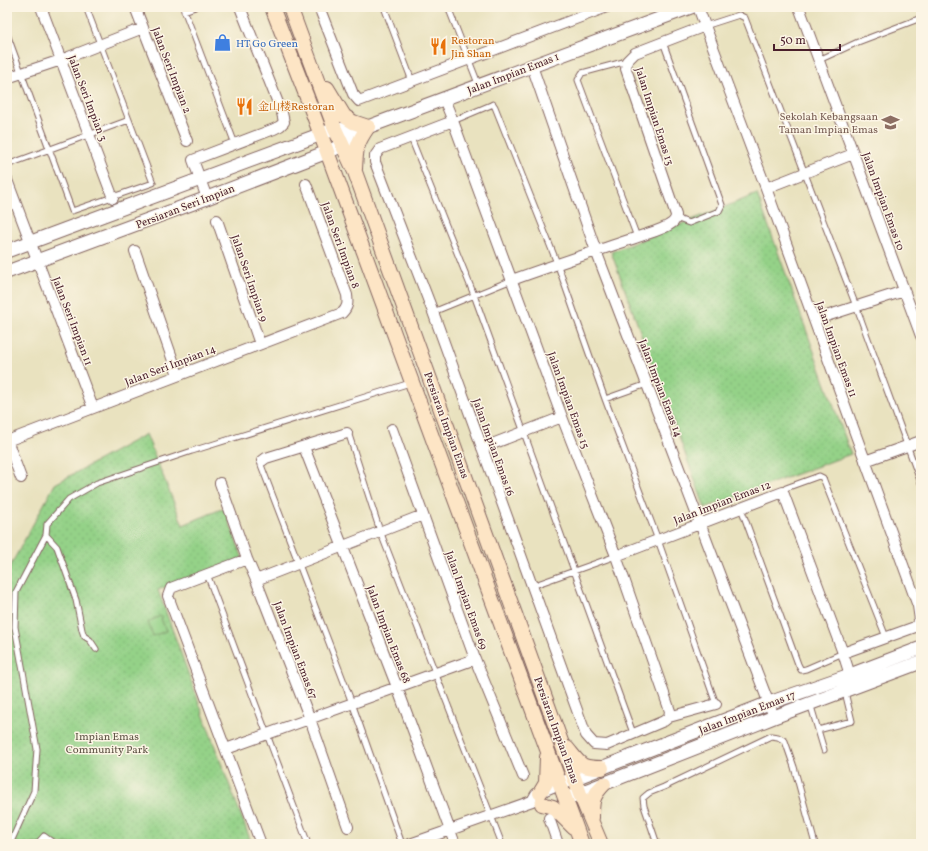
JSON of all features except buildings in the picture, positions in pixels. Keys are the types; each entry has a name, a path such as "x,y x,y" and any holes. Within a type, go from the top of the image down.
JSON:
{"main road":[{"name":"Persiaran Impian Emas","path":"272,7 321,135 580,838"},
{"name":"Persiaran Impian Emas","path":"290,7 335,129 355,172 580,794 601,844"},
{"path":"311,62 344,116 363,129 356,148 355,172"},
{"path":"561,740 578,762 586,768 602,768"},
{"path":"547,748 546,782 538,799 553,807 580,838"},
{"path":"592,821 592,803 595,792 604,784"}],"street":[{"name":"Jalan Seri Impian 3","path":"41,7 113,198"},
{"name":"Jalan Seri Impian 2","path":"135,7 187,141"},
{"path":"207,198 193,160 274,129 284,122 282,113 240,7"},
{"path":"320,7 353,94 359,101 607,7"},
{"name":"Jalan Impian Emas 1","path":"335,129 363,129 690,7"},
{"name":"Jalan Impian Emas 11","path":"698,7 766,188 918,606 921,620 915,627 843,654"},
{"name":"Jalan Impian Emas 10","path":"799,7 921,336"},
{"name":"Jalan Impian Emas 13","path":"676,215 626,69 627,61 635,53 705,26"},
{"path":"7,78 61,60 143,28"},
{"name":"Jalan Impian Emas 14","path":"532,66 596,251 774,716"},
{"name":"Jalan Impian Emas 15","path":"444,99 562,416 616,556 669,714"},
{"name":"Jalan Impian Emas 16","path":"453,121 380,149 375,156 375,162 433,312 586,735 594,744 607,745 664,721 669,714 716,704"},
{"name":"Persiaran Seri Impian","path":"7,251 335,129"},
{"name":"Persiaran Seri Impian","path":"7,272 327,152 343,145 363,129"},
{"path":"766,188 853,154"},
{"name":"Jalan Seri Impian 11","path":"7,180 93,408"},
{"name":"Jalan Seri Impian 8","path":"306,184 347,295 347,308 342,313"},
{"path":"149,199 155,217"},
{"path":"113,212 120,230"},
{"path":"512,280 672,224 676,215"},
{"name":"Jalan Seri Impian 9","path":"217,220 260,344"},
{"path":"135,251 178,375"},
{"path":"814,320 904,291"},
{"name":"Jalan Seri Impian 14","path":"7,441 342,313"},
{"path":"482,448 562,416"},
{"name":"Jalan Impian Emas 69","path":"392,429 475,659 523,776"},
{"path":"262,461 266,458 347,433"},
{"path":"7,441 20,478"},
{"path":"865,461 921,441"},
{"name":"Jalan Impian Emas 68","path":"304,447 397,687 455,844"},
{"name":"Jalan Impian Emas 67","path":"220,483 247,560 310,719 348,827"},
{"name":"Jalan Impian Emas 12","path":"616,556 783,492 850,675"},
{"path":"256,580 423,515"},
{"path":"247,560 172,588 168,596 261,844"},
{"name":"Jalan Impian Emas 17","path":"560,784 769,703 850,675 921,648"},
{"path":"226,749 475,659"},
{"name":"Jalan Impian Emas 17","path":"565,799 774,716 921,662"},
{"path":"410,844 538,799 560,784"},
{"path":"538,799 565,799"},
{"path":"549,818 558,844"}],"lane":[{"path":"7,34 72,211 113,198 153,183 86,7"},
{"path":"195,7 184,9 234,144"},
{"path":"384,7 412,81"},
{"path":"448,7 479,86"},
{"path":"705,26 739,15 745,18 856,306 921,483"},
{"path":"819,60 858,42 921,18"},
{"path":"662,42 722,204 719,211 689,223 681,220 676,215"},
{"path":"627,61 582,74 578,80 637,237"},
{"path":"453,121 491,105 494,106 557,263 605,400 658,540 716,704"},
{"path":"7,165 49,148 129,120"},
{"path":"411,138 474,296 633,733"},
{"path":"433,312 512,280"},
{"path":"10,844 34,791 37,749 15,627 16,592 46,535 47,524 69,499 98,483 192,451 412,382"},
{"path":"605,400 647,384"},
{"path":"347,433 349,435 380,531 502,844"},
{"path":"262,461 261,465 352,703 402,844"},
{"path":"783,492 786,488 818,476 823,478 886,637"},
{"path":"741,507 801,670 843,654"},
{"path":"46,535 57,547 76,600 84,636 90,640 96,649"},
{"name":"Jalan Impian Emas 12","path":"532,586 616,556"},
{"path":"207,574 308,844"},
{"path":"818,730 852,721 844,691"},
{"path":"810,703 824,750"},
{"path":"657,844 644,806 643,798 649,793 771,736 778,737 785,741 794,767 815,844"},
{"path":"37,844 44,836 55,844"}],"green space":[{"path":"757,194 851,454 705,508 611,252"},
{"name":"Impian Emas Community Park","path":"146,434 183,525 224,508 243,559 158,590 252,844 7,844 7,572 55,484"},
{"path":"160,616 166,631 153,636 148,622"}],"place":[{"name":"HT Go Green","path":"223,43"},
{"name":"Restoran Jin Shan","path":"438,46"},
{"name":"金山楼Restoran","path":"245,106"},
{"name":"Sekolah Kebangsaan Taman Impian Emas","path":"891,122"}]}
